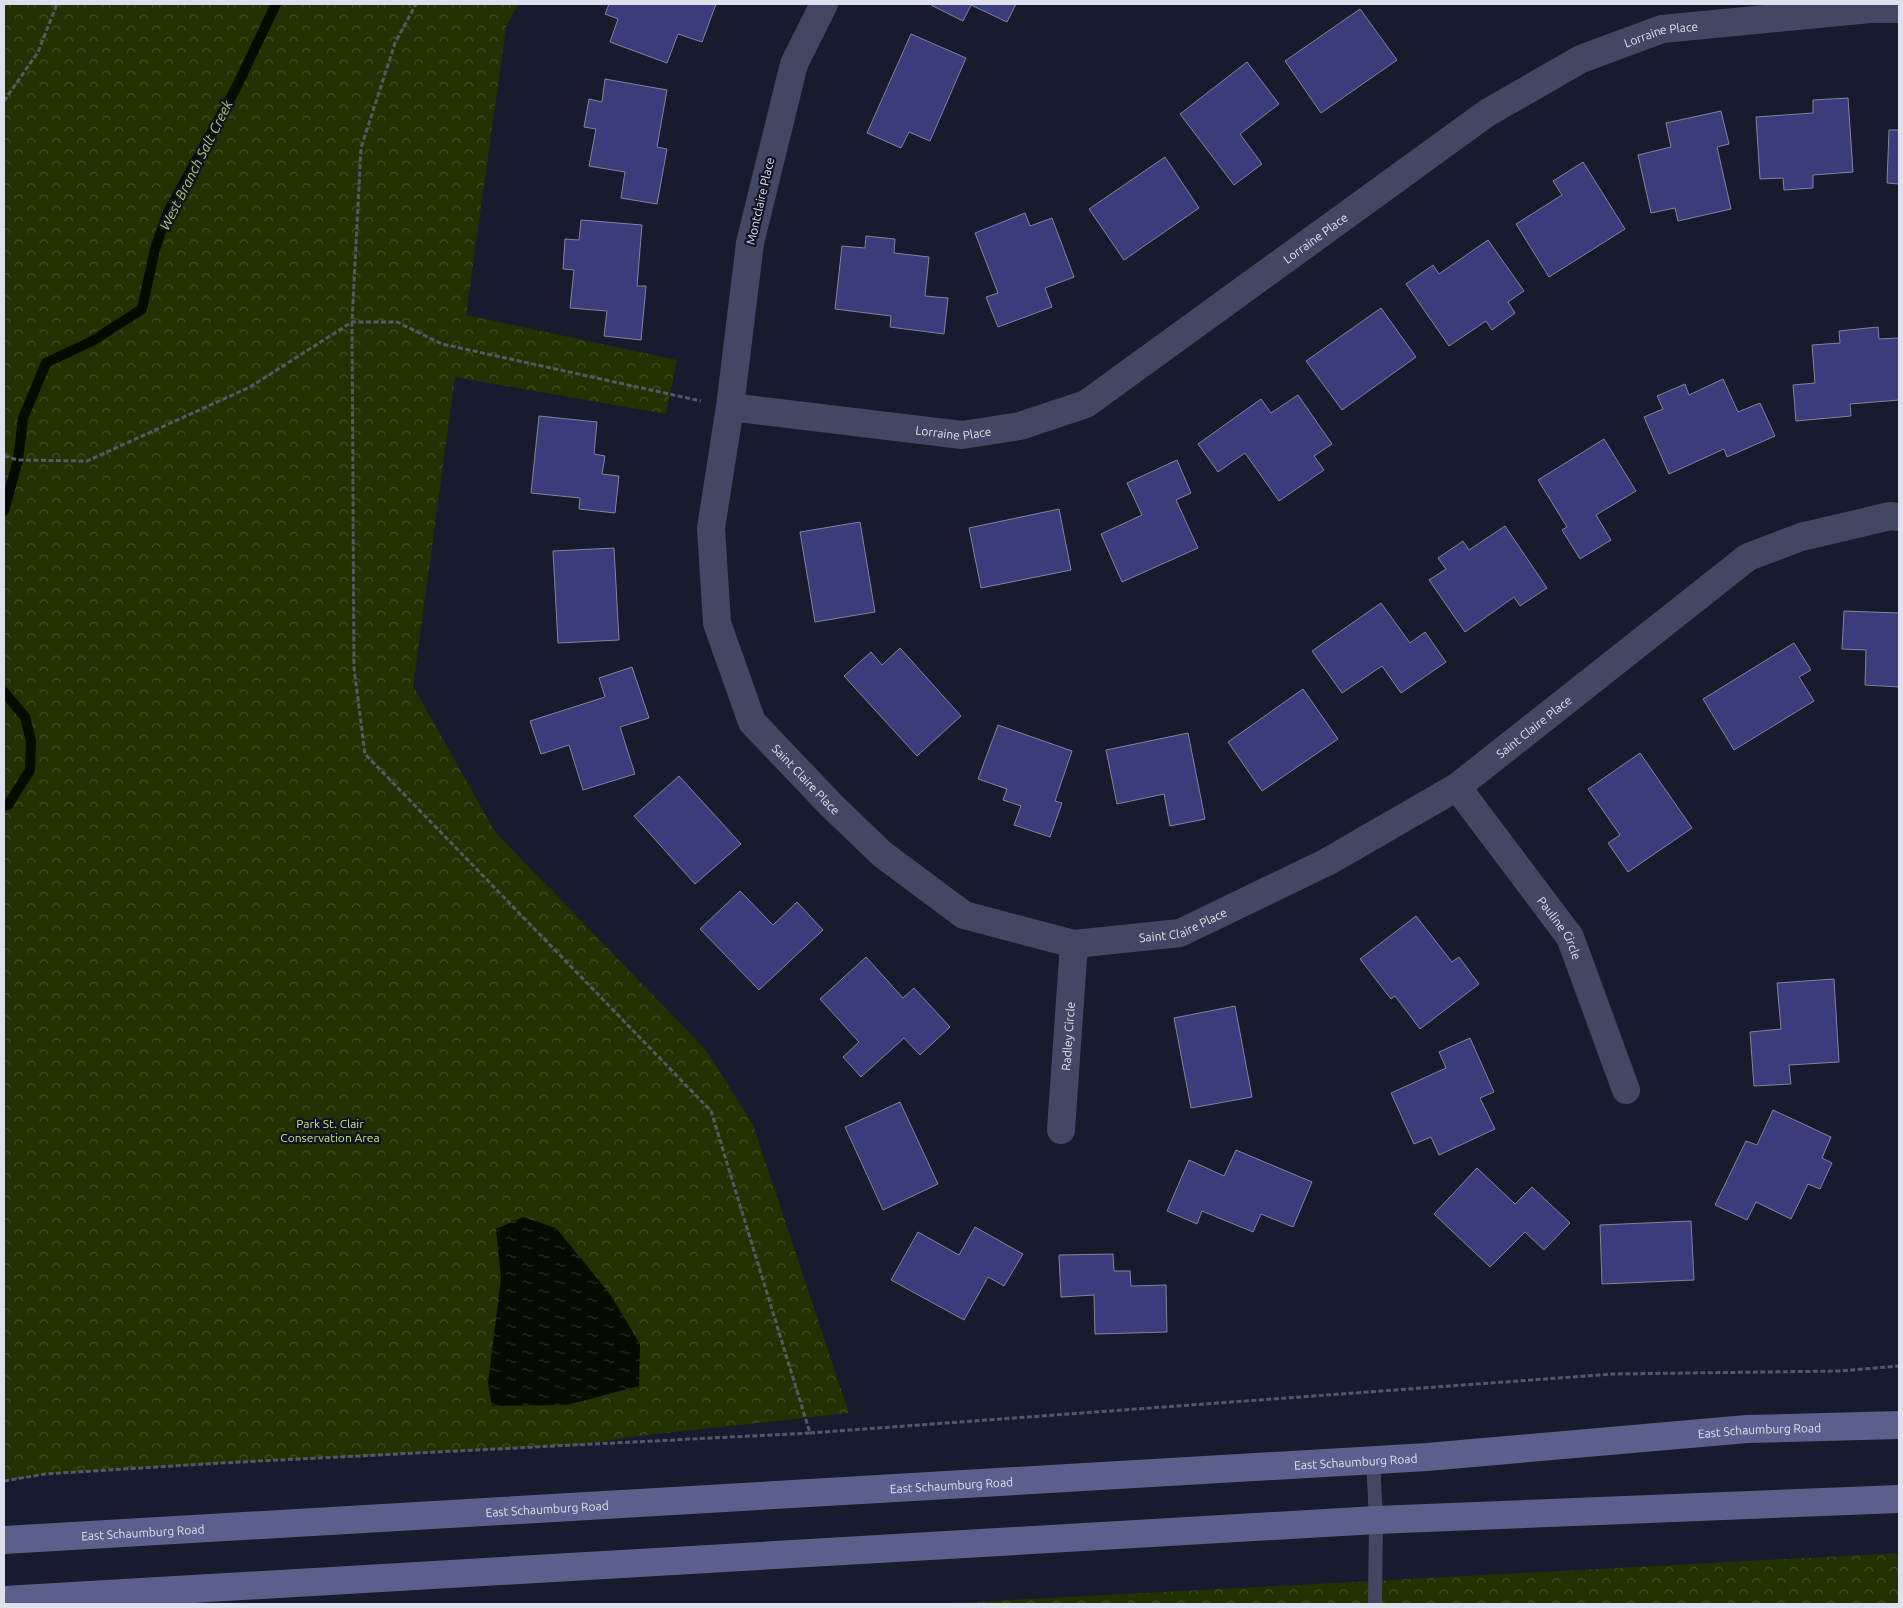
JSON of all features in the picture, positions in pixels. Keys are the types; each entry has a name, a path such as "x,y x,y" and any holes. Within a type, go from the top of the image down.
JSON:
{"main road":[{"name":"East Schaumburg Road","path":"4,1540 1373,1460 1747,1429 1899,1425"},
{"path":"4,1600 1376,1520 1899,1499"}],"street":[{"name":"Montclaire Place","path":"730,407 750,243 794,64 824,4"},
{"name":"Lorraine Place","path":"730,407 962,435 1020,426 1086,404 1487,113 1581,59 1662,29 1870,9 1899,9"},
{"name":"Saint Claire Place","path":"730,407 711,528 717,623 752,722 831,805 882,854 964,915 1074,944 1180,933 1327,862 1457,786 1748,557 1801,538 1890,516 1899,518"},
{"name":"Pauline Circle","path":"1457,786 1570,937 1626,1090"},
{"name":"Radley Circle","path":"1061,1130 1074,944"}],"lane":[{"path":"1373,1460 1376,1520 1375,1604"}],"path":[{"path":"4,101 38,52 57,4"},
{"path":"416,4 395,43 361,148 352,322 354,668 365,754 711,1111 810,1433"},
{"path":"4,456 18,460 88,461 250,387 352,322 397,322 442,344 730,407"},
{"path":"4,1481 45,1474 221,1462 810,1433 1612,1374 1839,1370 1899,1366"}],"green space":[{"name":"Park St. Clair Conservation Area","path":"4,4 518,4 506,27 466,315 677,360 666,414 455,377 413,686 495,832 706,1050 753,1125 849,1413 646,1435 578,1445 45,1474 4,1481"},
{"path":"1899,1553 1899,1604 938,1604"}],"water":[{"path":"523,1217 556,1228 610,1294 640,1344 639,1386 567,1405 492,1406 488,1383 501,1278 496,1229"}],"building":[{"path":"609,4 716,4 702,42 678,34 667,63 610,42 618,19 605,14"},
{"path":"932,4 1016,4 1007,22 971,5 963,21"},
{"path":"1360,9 1397,60 1321,113 1285,61"},
{"path":"911,34 966,58 930,141 909,132 901,148 867,133"},
{"path":"1247,62 1279,104 1240,134 1262,164 1234,185 1180,114"},
{"path":"605,79 667,90 657,147 667,149 657,204 621,198 625,172 589,166 596,129 584,127 589,99 602,102"},
{"path":"1848,98 1853,172 1813,175 1813,188 1784,190 1783,178 1760,179 1756,117 1813,113 1813,100"},
{"path":"1721,111 1729,144 1717,147 1731,209 1678,221 1675,208 1651,213 1638,155 1671,147 1666,123"},
{"path":"1889,130 1899,130 1899,184 1887,183"},
{"path":"1165,157 1199,208 1124,260 1089,209"},
{"path":"1583,162 1625,229 1549,277 1516,224 1562,195 1553,181"},
{"path":"1025,213 1030,226 1052,218 1074,277 1045,288 1052,307 998,327 986,297 998,293 975,233"},
{"path":"581,220 642,225 637,286 646,286 641,340 604,336 607,311 570,308 574,270 563,269 565,239 579,240"},
{"path":"866,236 895,239 894,253 929,257 925,296 948,298 944,334 890,327 891,316 835,309 842,246 865,248"},
{"path":"1488,240 1524,291 1508,302 1515,313 1492,330 1486,321 1449,346 1406,284 1433,265 1439,274"},
{"path":"1381,308 1416,357 1342,410 1306,361"},
{"path":"1878,327 1879,339 1899,338 1899,400 1850,404 1851,416 1796,421 1793,385 1815,383 1812,345 1840,343 1839,331"},
{"path":"1723,379 1738,412 1760,403 1775,436 1727,457 1724,449 1669,474 1644,417 1663,409 1657,396 1685,384 1689,395"},
{"path":"1298,395 1332,444 1314,456 1324,470 1279,501 1245,453 1218,472 1198,444 1261,399 1271,413"},
{"path":"539,416 597,422 594,454 605,456 602,474 619,476 615,513 579,509 580,498 531,493"},
{"path":"1604,439 1636,491 1596,515 1611,540 1580,559 1562,530 1567,527 1538,480"},
{"path":"1177,460 1191,493 1176,500 1198,548 1122,582 1101,534 1142,515 1127,483"},
{"path":"1059,509 1071,570 981,588 969,528"},
{"path":"860,522 875,612 815,622 800,532"},
{"path":"1505,526 1547,588 1520,606 1514,597 1465,632 1429,580 1446,569 1438,558 1463,541 1469,550"},
{"path":"614,548 619,640 558,643 553,551"},
{"path":"1381,603 1410,643 1425,632 1446,662 1401,693 1382,666 1342,693 1312,651"},
{"path":"1844,611 1899,613 1899,687 1865,685 1866,650 1842,649"},
{"path":"1794,643 1811,670 1799,677 1814,701 1734,750 1703,699"},
{"path":"900,648 961,716 917,756 844,676 871,652 882,665"},
{"path":"632,667 649,718 620,727 635,774 583,790 569,745 541,754 530,721 605,697 599,678"},
{"path":"1303,689 1338,739 1262,791 1228,742"},
{"path":"998,725 1072,751 1055,801 1062,803 1050,837 1014,825 1021,806 1003,800 1007,789 978,779"},
{"path":"1188,733 1205,819 1170,826 1164,794 1117,804 1106,750"},
{"path":"1640,753 1692,828 1628,872 1608,843 1620,835 1588,789"},
{"path":"679,776 741,844 695,884 634,816"},
{"path":"740,891 773,925 797,902 823,930 759,990 700,929"},
{"path":"1416,916 1452,962 1459,957 1479,984 1420,1029 1395,996 1391,999 1360,959"},
{"path":"866,957 903,998 914,988 950,1027 920,1055 904,1038 861,1077 843,1057 859,1042 820,999"},
{"path":"1834,979 1839,1062 1789,1065 1791,1084 1754,1086 1750,1032 1781,1029 1777,983"},
{"path":"1235,1006 1252,1097 1191,1108 1174,1018"},
{"path":"1470,1038 1494,1092 1480,1098 1495,1129 1439,1155 1431,1137 1414,1144 1391,1093 1446,1068 1439,1052"},
{"path":"900,1102 938,1184 883,1210 845,1127"},
{"path":"1773,1110 1831,1137 1822,1158 1832,1163 1820,1189 1808,1184 1791,1219 1756,1202 1747,1220 1715,1205 1746,1141 1757,1145"},
{"path":"1236,1150 1312,1182 1293,1227 1261,1214 1253,1232 1202,1211 1197,1224 1167,1211 1189,1160 1224,1176"},
{"path":"1477,1168 1515,1204 1532,1187 1570,1223 1544,1250 1525,1232 1490,1267 1434,1214"},
{"path":"1691,1221 1694,1280 1602,1284 1600,1225"},
{"path":"975,1227 1023,1254 1004,1286 988,1277 964,1320 891,1280 918,1232 959,1255"},
{"path":"1113,1254 1114,1271 1130,1271 1131,1286 1166,1285 1167,1332 1095,1334 1094,1295 1061,1297 1059,1255"}],"waterway":[{"name":"West Branch Salt Creek","path":"4,511 18,460 23,418 46,363 94,340 142,309 155,249 167,214 236,88 276,4"},
{"name":"West Branch Salt Creek","path":"4,692 25,717 31,741 30,770 8,805 4,806"}]}
